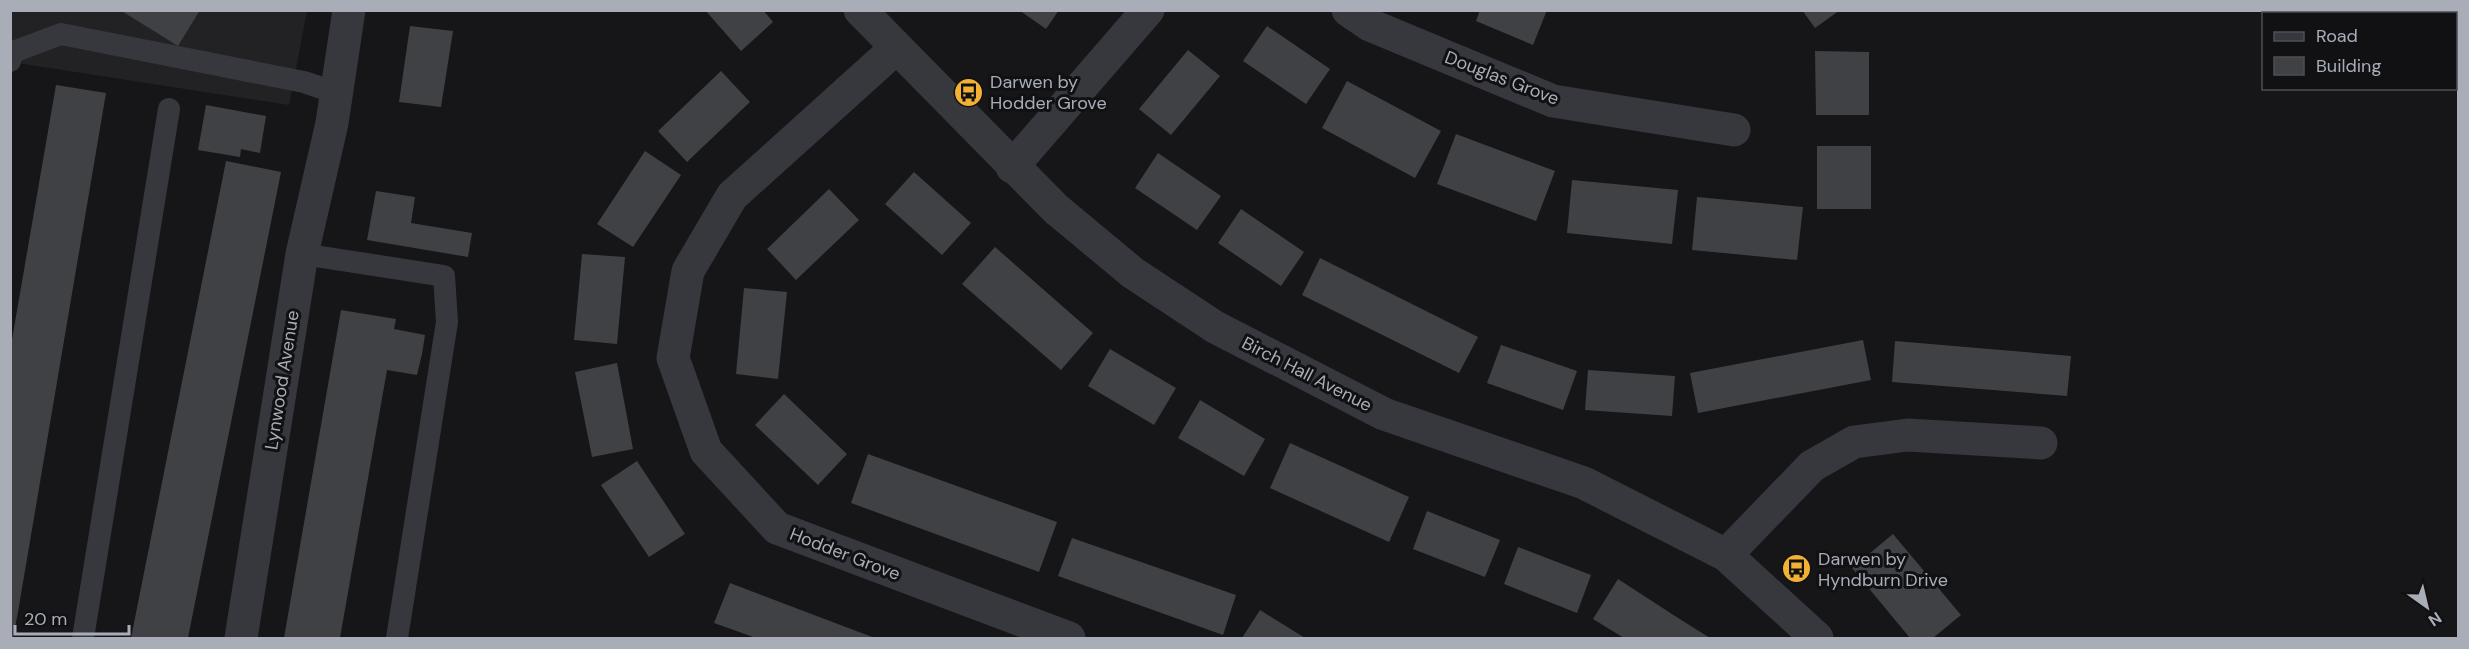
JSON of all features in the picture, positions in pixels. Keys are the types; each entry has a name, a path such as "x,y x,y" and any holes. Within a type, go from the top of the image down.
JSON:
{"street":[{"path":"334,108 349,10"},
{"name":"Birch Hall Avenue","path":"860,10 895,49 1056,209 1133,273 1215,327 1384,414 1584,483 1726,555 1817,639"},
{"path":"1012,167 1148,10"},
{"name":"Douglas Grove","path":"1348,10 1370,25 1553,101 1734,130"},
{"name":"Hodder Grove","path":"895,49 732,196 688,272 673,358 706,451 777,528 1069,639"},
{"name":"Lynwood Avenue","path":"241,639 302,254 334,108"},
{"path":"1726,555 1812,466 1854,442 1908,435 2041,443"}],"lane":[{"path":"10,61 13,52 61,34 304,82 334,108"},
{"path":"82,639 169,109"},
{"path":"302,254 444,276 447,322 397,639"}],"shaded area":[{"path":"10,11 307,11 289,105 11,62"}],"building":[{"path":"120,10 200,10 178,46"},
{"path":"705,10 763,10 773,22 741,51"},
{"path":"1019,10 1059,10 1046,29"},
{"path":"1480,10 1547,10 1533,45 1476,21"},
{"path":"1802,10 1840,10 1815,28"},
{"path":"410,26 453,31 441,107 399,102"},
{"path":"1267,26 1330,69 1306,104 1243,61"},
{"path":"1188,50 1220,76 1171,135 1139,109"},
{"path":"1815,51 1869,52 1869,115 1816,115"},
{"path":"721,71 750,102 687,162 658,131"},
{"path":"1347,81 1441,131 1415,178 1322,128"},
{"path":"56,85 106,93 18,612 13,638 10,638 10,351"},
{"path":"206,105 266,116 260,153 241,149 240,157 198,150"},
{"path":"1456,134 1555,171 1536,221 1437,184"},
{"path":"1817,146 1871,146 1871,209 1817,209"},
{"path":"645,151 681,175 633,247 597,224"},
{"path":"1158,153 1221,196 1197,230 1135,188"},
{"path":"226,161 281,172 188,638 131,638"},
{"path":"914,172 971,223 942,255 885,204"},
{"path":"1572,180 1678,190 1672,244 1567,233"},
{"path":"829,189 859,220 796,280 767,249"},
{"path":"376,191 415,197 411,223 472,233 468,257 367,240"},
{"path":"1697,197 1803,207 1797,260 1692,250"},
{"path":"1241,209 1304,252 1281,286 1218,243"},
{"path":"995,247 1093,333 1061,370 962,284"},
{"path":"582,254 625,257 617,344 574,340"},
{"path":"1320,258 1478,337 1459,373 1302,295"},
{"path":"744,288 787,292 778,379 736,374"},
{"path":"341,310 396,319 394,329 425,335 422,354 417,375 387,370 340,638 284,638"},
{"path":"1863,340 1871,380 1698,413 1690,373"},
{"path":"1895,341 2071,356 2067,396 1892,382"},
{"path":"1501,345 1577,371 1563,410 1487,383"},
{"path":"1110,349 1176,388 1154,425 1088,386"},
{"path":"617,363 633,449 592,457 575,372"},
{"path":"1588,370 1675,376 1672,416 1585,410"},
{"path":"784,394 847,454 818,485 755,425"},
{"path":"1200,400 1265,439 1244,476 1178,438"},
{"path":"1290,443 1409,497 1389,542 1270,488"},
{"path":"868,454 1057,522 1039,572 851,503"},
{"path":"637,461 685,534 649,557 601,485"},
{"path":"1427,511 1500,540 1485,577 1413,549"},
{"path":"1893,534 1961,615 1933,638 1910,638 1852,568"},
{"path":"1072,538 1236,595 1223,635 1058,576"},
{"path":"1518,547 1591,575 1577,613 1504,584"},
{"path":"1618,579 1710,638 1624,638 1593,619"},
{"path":"730,583 875,638 756,638 714,623"},
{"path":"1260,610 1297,633 1305,638 1242,638"}],"place":[{"name":"Darwen by Hodder Grove","path":"969,92"},
{"name":"Darwen by Hyndburn Drive","path":"1797,569"}]}
